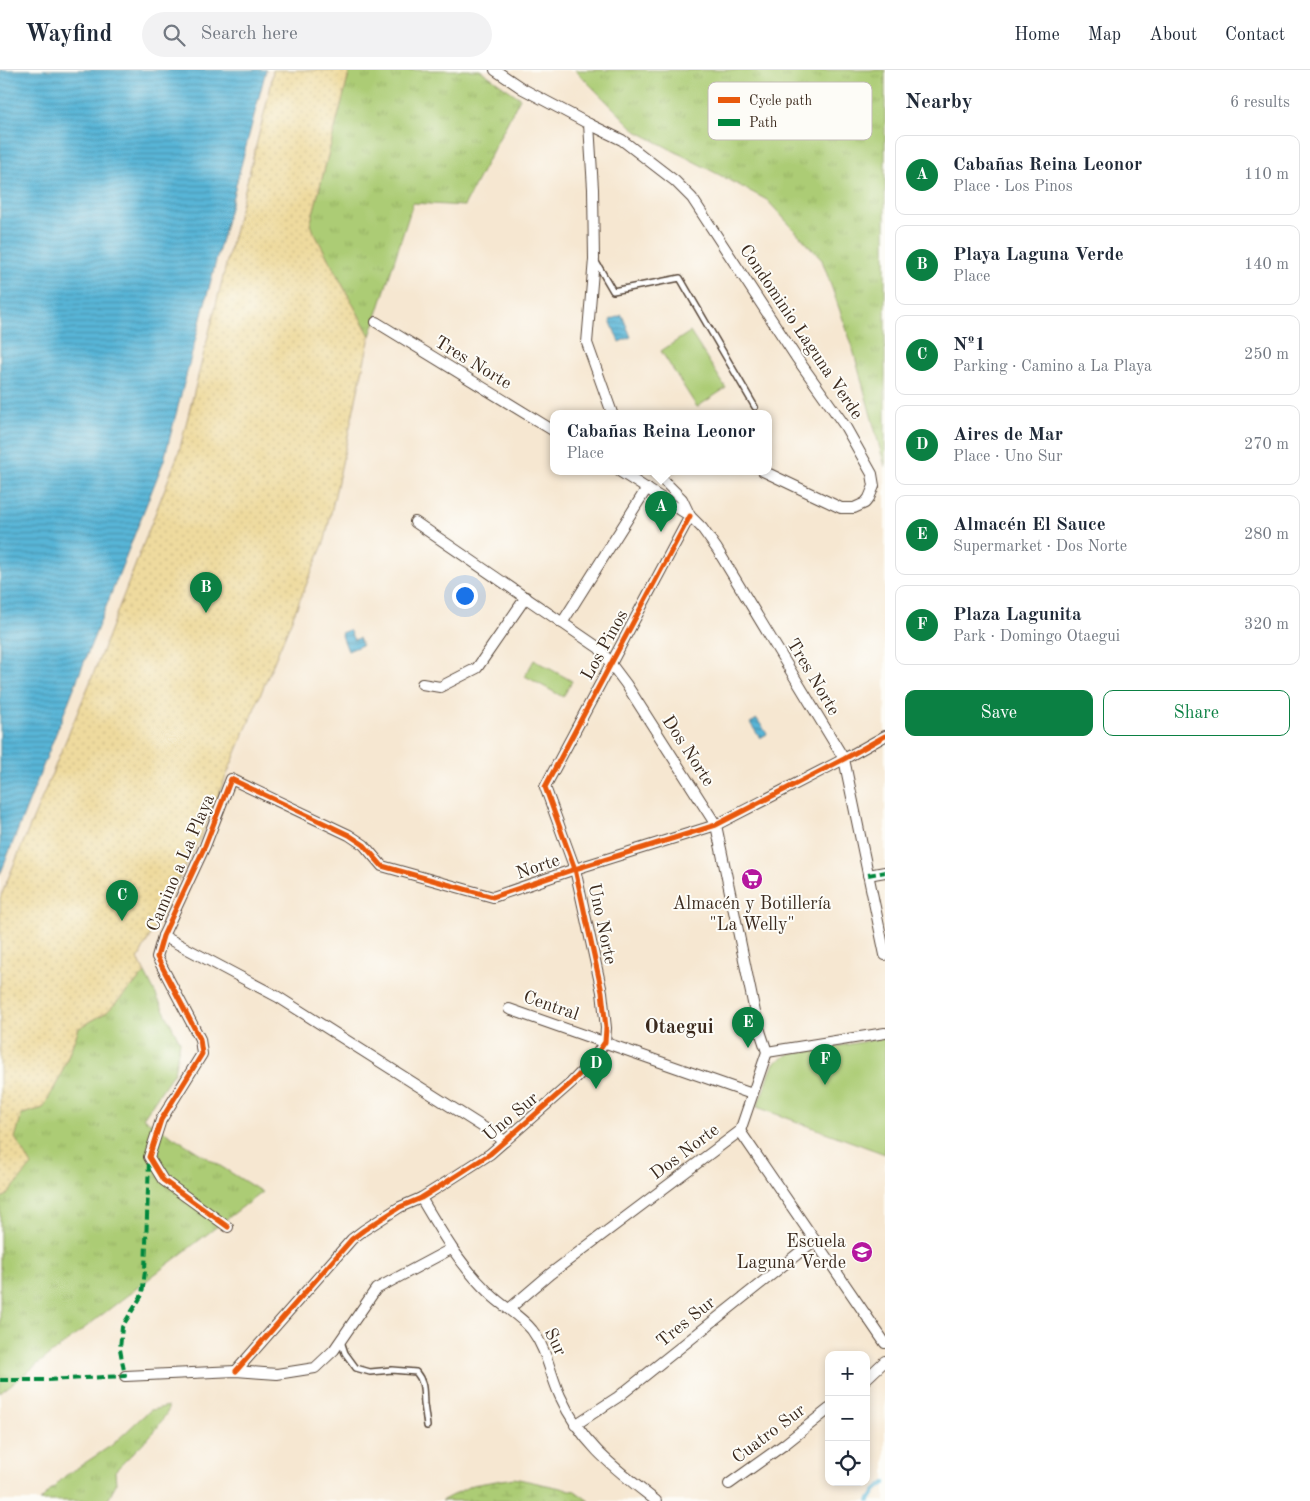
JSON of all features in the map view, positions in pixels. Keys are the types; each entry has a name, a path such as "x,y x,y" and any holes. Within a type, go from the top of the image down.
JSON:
{"street":[{"name":"Condominio Laguna Verde","path":"495,70 524,89 622,140 692,198 791,350 845,426 872,474 874,486 872,493 865,503 848,509 841,508 771,475"},
{"path":"589,124 593,189 594,259 587,343 611,410"},
{"name":"Tres Norte","path":"376,322 550,429"},
{"name":"Tres Norte","path":"626,475 690,516 702,528 717,549 844,759 885,955"},
{"path":"658,475 682,500 690,516"},
{"path":"562,623 647,488"},
{"name":"Los Pinos","path":"545,787 690,516"},
{"name":"Dos Norte","path":"415,522 599,648 626,684 716,825 758,1022 767,1052 740,1131 550,1274 509,1309"},
{"path":"422,684 440,687 477,668 526,597"},
{"name":"Norte","path":"231,779 349,835 364,845 382,866 493,897 716,825 885,736"},
{"name":"Camino a La Playa","path":"228,1227 163,1180 149,1157 161,1120 202,1054 200,1039 157,957 163,936 205,846 231,779"},
{"name":"Uno Norte","path":"545,787 575,869 602,992 606,1028 605,1042"},
{"path":"868,875 885,872"},
{"name":"Camino a La Playa","path":"163,936 278,997 505,1141"},
{"name":"Central","path":"509,1009 752,1094"},
{"path":"767,1052 885,1033"},
{"name":"Uno Sur","path":"236,1371 352,1239 400,1207 421,1198 490,1154 571,1084 592,1061 605,1042"},
{"path":"740,1131 885,1343"},
{"name":"Sur","path":"421,1198 451,1248 490,1294 526,1323 540,1342 559,1396 585,1439 609,1464 656,1501"},
{"name":"Tres Sur","path":"575,1425 618,1397 815,1240"},
{"path":"126,1376 236,1371 276,1374 314,1368 334,1350 376,1289 451,1248"},
{"path":"870,1376 885,1360"},
{"name":"Cuatro Sur","path":"729,1484 785,1444 825,1412"}],"lane":[{"path":"594,259 612,291 680,278 755,407"},
{"path":"341,1340 345,1353 356,1368 370,1372 392,1370 416,1372 421,1378 424,1388 427,1426"}],"green space":[{"path":"350,70 480,70 520,98 464,206 413,203 370,336 310,225"},
{"path":"575,70 885,70 885,467 851,342 822,260 767,200 636,131"},
{"path":"690,332 726,388 697,407 661,351"},
{"path":"534,660 572,681 563,697 525,676"},
{"path":"145,973 180,1042 174,1072 143,1118 262,1192 0,1393 0,1198 6,1196 15,1138 22,1114 43,1108 59,1079 79,1028 107,1012"},
{"path":"885,1038 885,1154 757,1107 774,1063 787,1055"},
{"path":"168,1406 168,1411 155,1431 115,1471 116,1484 107,1501 40,1501 65,1476 112,1445 151,1410"},
{"path":"514,1478 575,1491 589,1501 441,1501 472,1485"}],"sand":[{"path":"273,70 350,70 310,225 370,336 325,540 202,834 138,959 145,973 107,1012 79,1028 59,1079 43,1108 22,1114 15,1138 32,1165 6,1196 0,1198 0,898 89,685 179,452 270,90"}],"water":[{"path":"0,70 266,70 164,460 0,875"},
{"path":"622,315 631,337 619,342 610,320"},
{"path":"349,630 354,640 359,638 362,645 348,651 341,633"},
{"path":"757,719 767,734 760,738 750,723"}],"waterway":[{"path":"869,1501 876,1490 885,1483"}],"marked path":[{"path":"868,875 885,872"},
{"path":"0,1380 125,1376 120,1349 122,1327 142,1295 145,1271 149,1161"}],"cycle path":[{"path":"236,1371 352,1239 400,1207 421,1198 490,1154 571,1083 592,1061 605,1042 606,1028 602,992 575,869 545,787 690,516"},
{"path":"228,1227 163,1180 149,1157 161,1120 202,1054 200,1039 157,957 163,936 205,846 231,779 349,835 364,845 382,866 493,897 716,825 885,736"}],"place":[{"name":"Cabañas Reina Leonor","path":"661,532"},
{"name":"Playa Laguna Verde","path":"206,613"},
{"name":"Almacén y Botillería \"La Welly\"","path":"752,879"},
{"name":"Nº1","path":"122,921"},
{"name":"Almacén El Sauce","path":"748,1048"},
{"name":"Plaza Lagunita","path":"825,1085"},
{"name":"Aires de Mar","path":"596,1089"},
{"name":"Escuela Laguna Verde","path":"862,1252"}],"district":[{"name":"Otaegui","path":"679,1028"}]}
